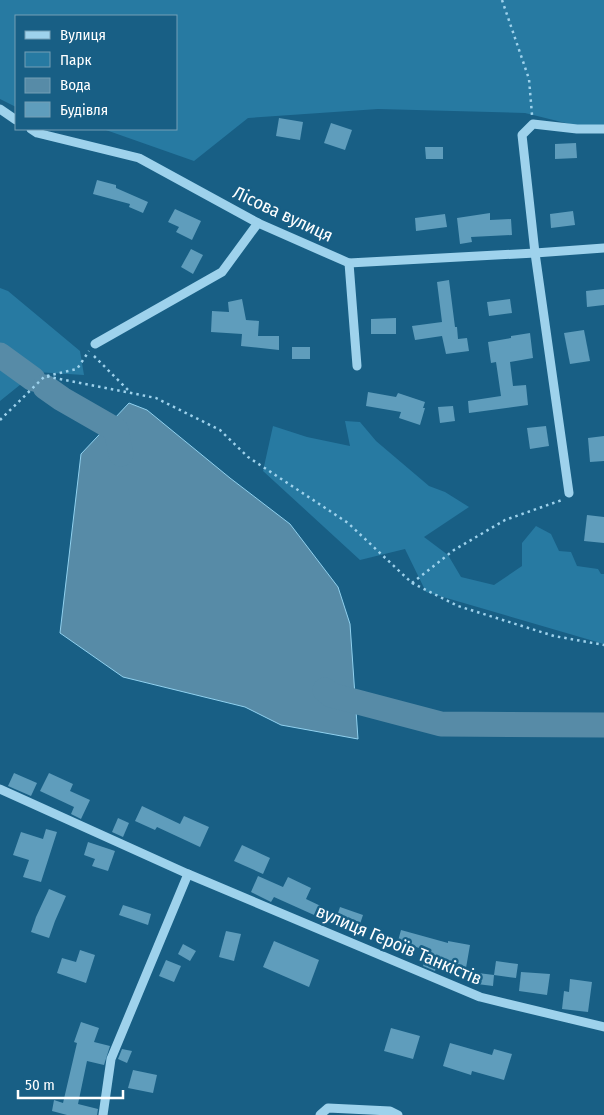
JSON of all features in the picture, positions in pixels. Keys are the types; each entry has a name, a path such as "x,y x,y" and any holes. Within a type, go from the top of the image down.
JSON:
{"street":[{"path":"0,109 15,119"},
{"path":"569,493 522,135 534,124 577,129 604,129"},
{"name":"Лісова вулиця","path":"32,130 37,133 139,158 258,223 349,263 604,248"},
{"path":"95,344 222,272 258,223"},
{"path":"349,263 357,366"},
{"name":"вулиця Героїв Танкістів","path":"0,789 188,874 480,998 604,1027"},
{"path":"103,1115 112,1059 188,874"},
{"path":"320,1115 328,1108 390,1111 398,1115"}],"path":[{"path":"502,0 529,79 534,124"},
{"path":"0,420 45,376 77,369 90,351 130,392"},
{"path":"45,376 156,398 220,430 248,457 348,523 412,583 458,606 554,636 604,645"},
{"path":"412,583 454,550 505,520 561,502 569,493"}],"green space":[{"path":"0,0 604,0 604,129 594,130 525,113 378,109 248,118 194,161 106,130 178,130 178,15 15,15 15,106 0,99"},
{"path":"0,288 8,291 80,351 84,375 36,372 0,401"},
{"path":"345,421 360,422 376,441 429,486 445,492 469,507 424,537 448,555 461,577 494,585 522,566 522,543 536,526 551,534 559,551 571,552 577,566 598,569 601,574 604,574 604,644 426,592 405,549 360,560 263,471 273,426 307,437 350,446"}],"water":[{"path":"129,403 147,410 290,524 338,587 350,624 358,739 281,725 245,707 123,677 60,633 81,454"}],"building":[{"path":"279,118 303,122 300,140 276,136"},
{"path":"331,123 352,130 345,150 324,143"},
{"path":"576,143 577,158 555,159 555,144"},
{"path":"425,147 443,147 443,159 426,159"},
{"path":"97,180 116,185 116,188 148,202 143,213 129,207 130,204 93,194"},
{"path":"175,209 201,221 192,240 176,232 179,227 168,222"},
{"path":"573,211 575,225 551,228 550,214"},
{"path":"490,213 490,220 511,219 512,235 471,237 472,242 460,244 457,218"},
{"path":"445,214 447,227 416,231 415,218"},
{"path":"191,249 203,255 193,274 181,267"},
{"path":"449,280 458,339 467,338 469,351 446,354 442,336 415,340 412,326 442,322 437,282"},
{"path":"604,289 604,305 587,307 586,291"},
{"path":"242,299 246,320 259,321 258,336 279,336 279,350 241,346 242,334 211,332 212,311 229,312 228,302"},
{"path":"510,299 512,313 489,316 487,302"},
{"path":"396,318 396,334 371,334 371,319"},
{"path":"584,330 590,361 570,364 564,333"},
{"path":"530,333 533,358 510,362 513,386 526,385 528,405 469,413 468,401 501,396 496,362 491,363 488,342"},
{"path":"292,347 310,347 310,359 292,359"},
{"path":"368,392 396,397 398,393 425,402 420,425 399,418 401,412 366,406"},
{"path":"453,406 455,421 440,423 438,407"},
{"path":"546,426 549,446 530,449 527,428"},
{"path":"604,436 604,461 590,462 588,438"},
{"path":"587,515 604,517 604,543 584,541"},
{"path":"14,773 37,783 31,796 8,786"},
{"path":"49,773 73,784 70,791 90,800 81,819 71,814 74,807 40,791"},
{"path":"142,806 180,824 184,816 209,827 200,847 157,827 155,830 135,821"},
{"path":"118,818 129,823 123,837 112,832"},
{"path":"46,829 57,832 41,882 23,877 29,860 13,855 21,832 43,839"},
{"path":"88,842 115,851 108,871 92,866 95,859 84,855"},
{"path":"242,845 270,858 263,874 234,861"},
{"path":"258,876 283,887 288,877 311,888 306,899 327,909 323,919 274,897 271,902 251,892"},
{"path":"49,889 66,896 49,938 31,932"},
{"path":"123,905 151,914 148,925 119,915"},
{"path":"340,907 363,915 359,927 336,919"},
{"path":"401,930 448,943 448,941 470,945 466,968 438,962 435,971 423,966 428,951 398,941"},
{"path":"226,931 241,934 234,961 219,957"},
{"path":"274,941 319,960 309,987 263,967"},
{"path":"183,944 196,951 190,961 178,954"},
{"path":"80,950 95,955 86,983 57,973 62,958 76,962"},
{"path":"166,960 181,966 174,982 159,976"},
{"path":"496,961 518,964 516,978 494,975"},
{"path":"521,972 550,974 547,995 519,991"},
{"path":"478,973 494,975 493,986 477,984"},
{"path":"570,979 592,982 588,1012 562,1009 564,991 569,992"},
{"path":"81,1022 99,1028 94,1042 110,1046 104,1065 87,1061 78,1104 98,1109 97,1115 67,1115 52,1111 54,1100 63,1103 77,1043 74,1042"},
{"path":"391,1028 420,1036 413,1059 384,1051"},
{"path":"450,1043 492,1055 494,1049 512,1054 504,1080 472,1071 471,1075 443,1066"},
{"path":"122,1049 132,1051 127,1063 118,1059"},
{"path":"133,1070 157,1075 153,1093 128,1088"}],"waterway":[{"path":"0,355 33,379"},
{"path":"45,387 116,430 121,454"},
{"path":"325,690 331,695 441,724 604,725"}]}
